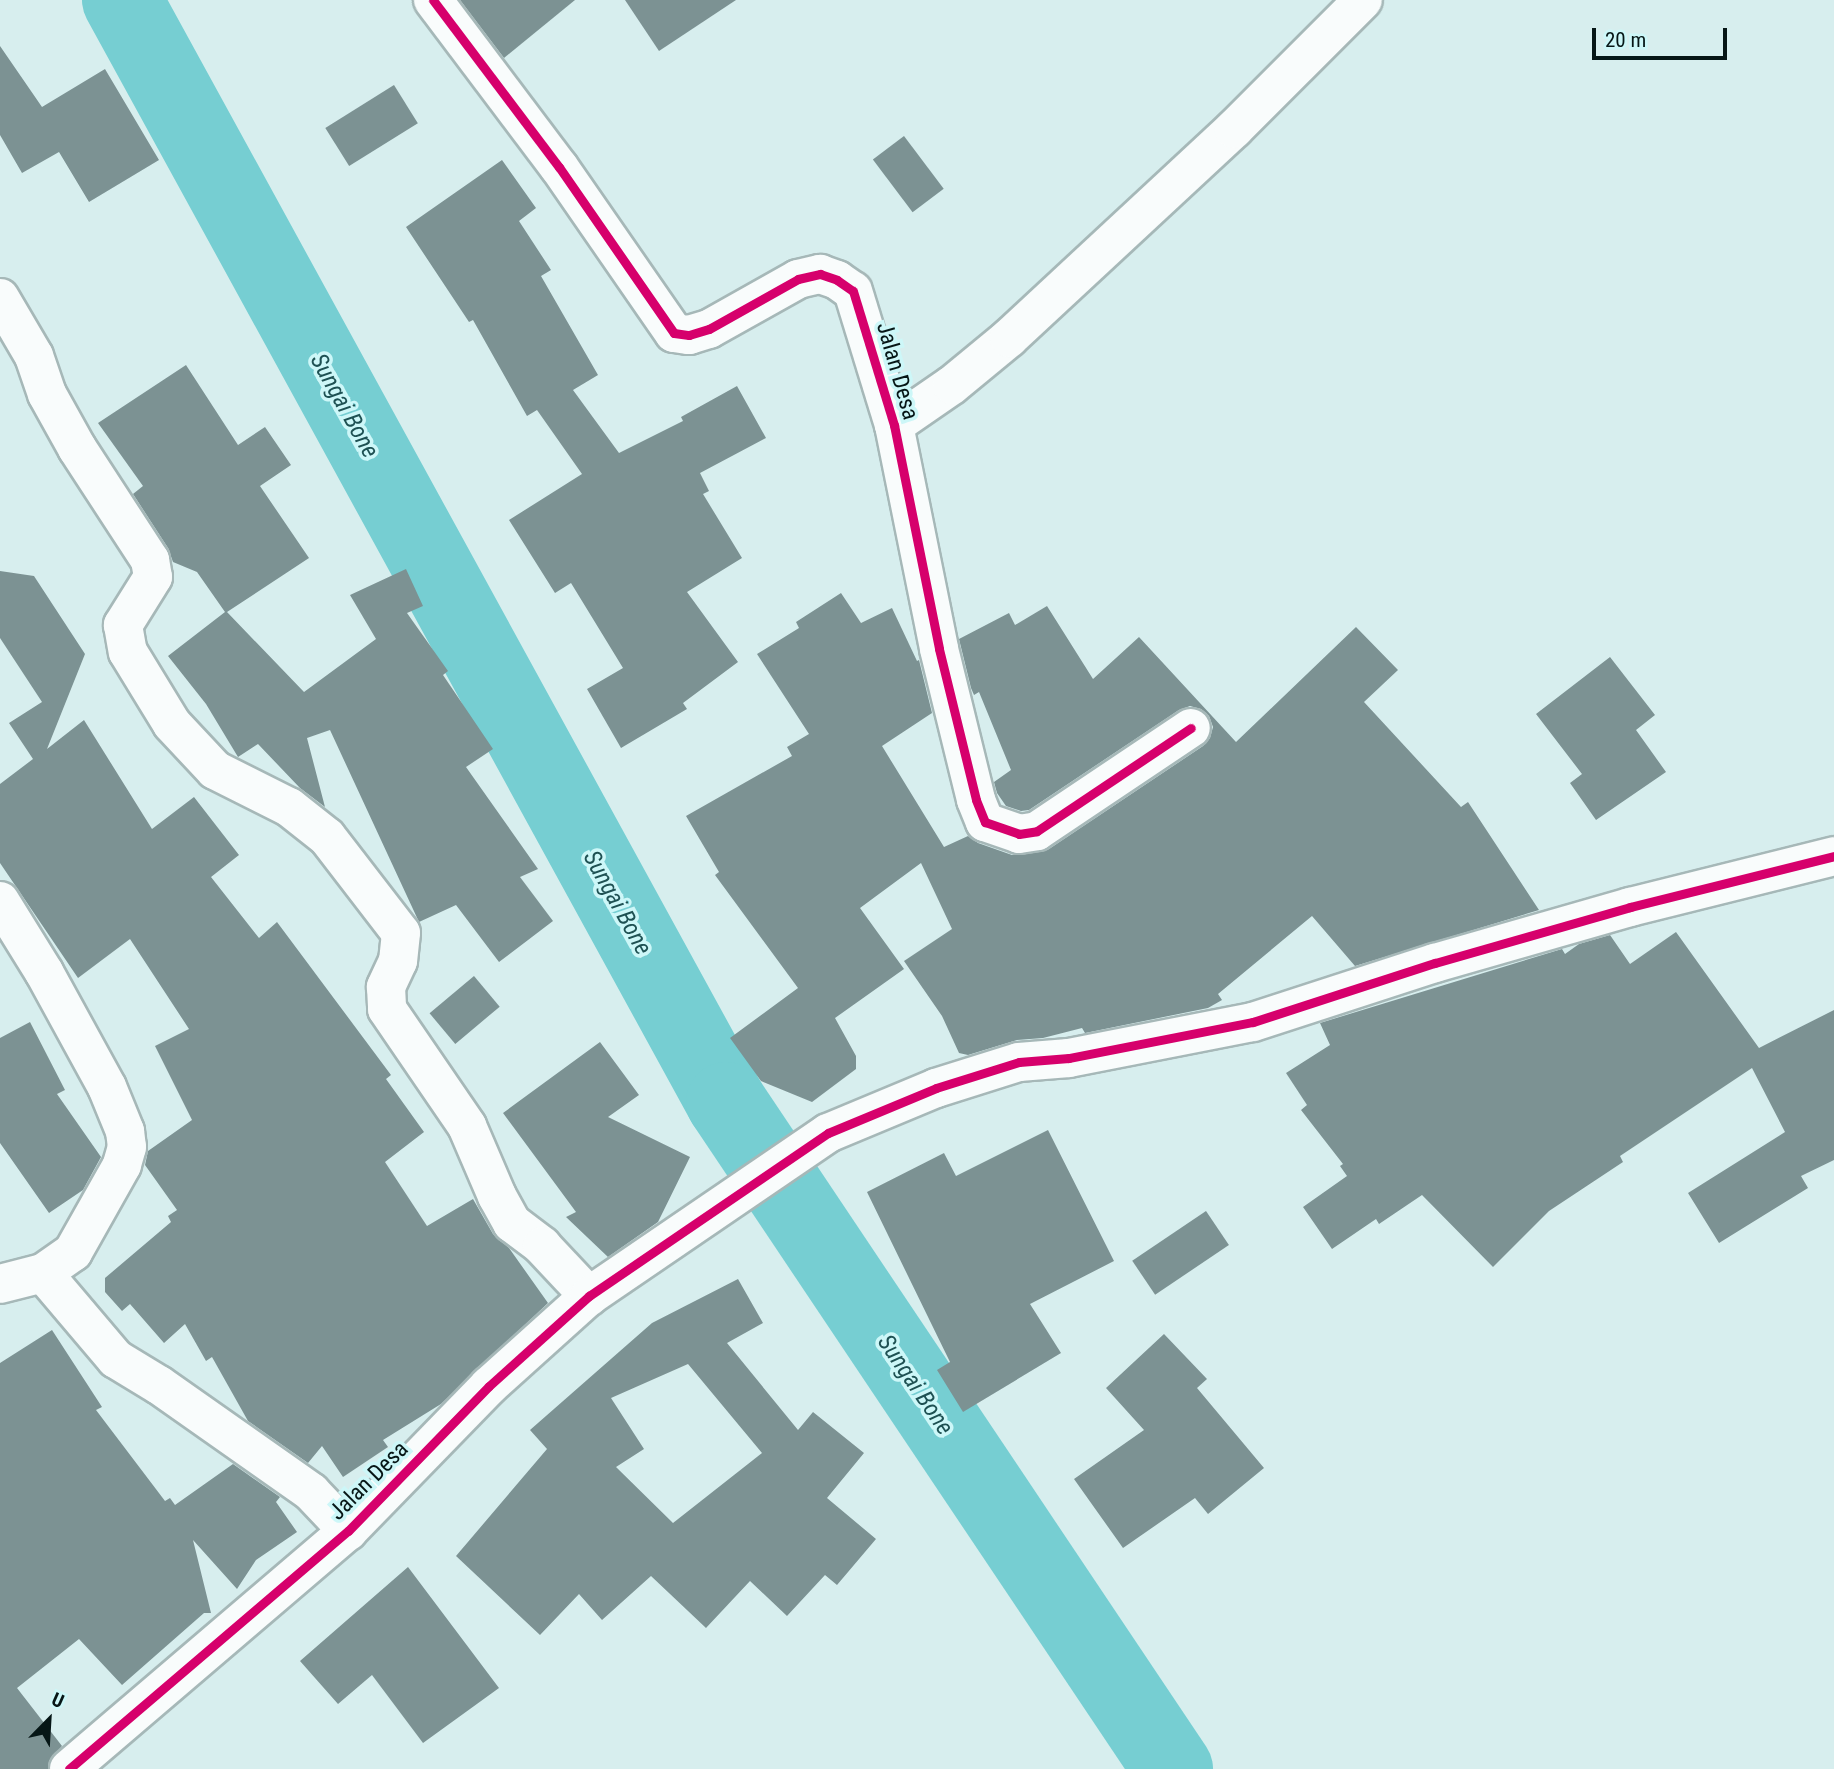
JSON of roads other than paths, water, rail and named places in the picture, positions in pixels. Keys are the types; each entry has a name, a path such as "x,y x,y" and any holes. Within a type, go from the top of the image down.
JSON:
{"street":[{"name":"Jalan Desa","path":"433,0 559,167 674,333 689,335 709,329 798,279 820,274 837,280 856,296 894,425 939,649 976,800 985,822 1019,834 1037,831 1191,728"},
{"name":"Jalan Desa","path":"894,425 952,385 1009,338 1234,129 1363,0"},
{"path":"0,298 34,356 47,394 76,448 150,560 153,577 123,625 128,652 172,724 215,770 289,807 327,837 401,933 400,952 386,987 387,1009 467,1126 497,1196 512,1223 542,1246 589,1296"},
{"name":"Jalan Desa","path":"69,1769 348,1531 489,1386 589,1296 828,1132 936,1088 1019,1062 1069,1058 1253,1022 1436,962 1630,907 1834,856"},
{"path":"0,901 44,972 107,1087 125,1131 127,1147 122,1165 73,1252 43,1273 0,1284"},
{"path":"43,1273 116,1359 159,1385 311,1492 348,1531"}],"waterway":[{"name":"Sungai Bone","path":"122,0 726,1102 1173,1769"}]}
